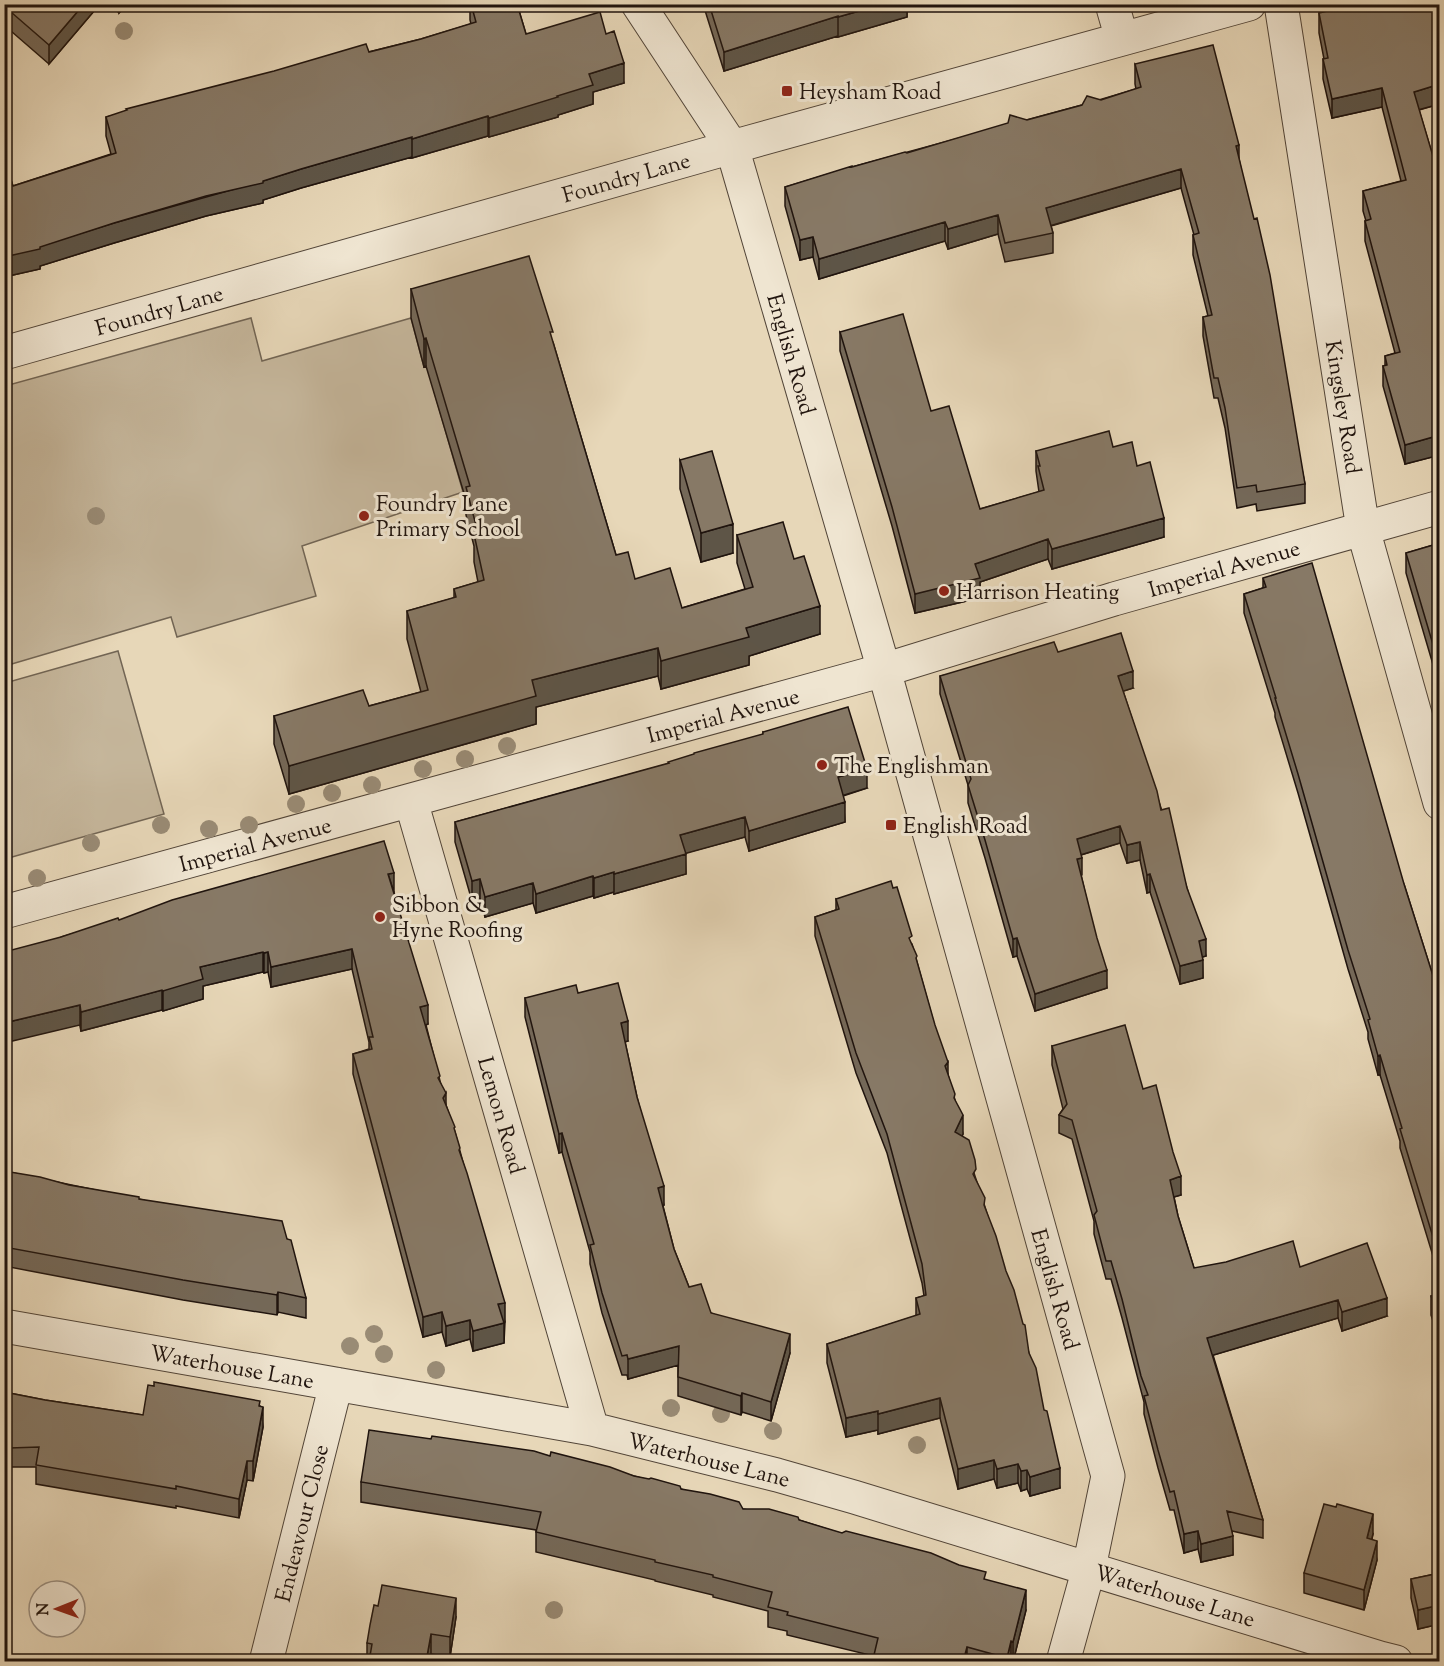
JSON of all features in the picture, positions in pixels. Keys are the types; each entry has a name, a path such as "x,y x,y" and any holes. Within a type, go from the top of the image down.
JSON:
{"street":[{"path":"638,4 732,147"},
{"path":"1112,4 1122,39"},
{"name":"Foundry Lane","path":"4,353 732,147 1249,4"},
{"name":"Kingsley Road","path":"1281,4 1363,529 1440,803"},
{"name":"English Road","path":"732,147 884,670 1108,1476 1089,1568 1063,1662"},
{"name":"Imperial Avenue","path":"4,912 884,670 1114,599 1440,507"},
{"name":"Lemon Road","path":"411,801 592,1430"},
{"name":"Waterhouse Lane","path":"4,1326 592,1430 777,1474 1396,1662"},
{"name":"Endeavour Close","path":"266,1662 336,1384"}],"shaded area":[{"path":"251,318 262,361 411,318 424,367 440,363 434,391 463,492 302,546 316,596 177,637 171,617 5,666 5,386"},
{"path":"118,651 164,814 5,859 5,683"}],"building":[{"path":"4,4 84,4 49,45"},
{"path":"471,4 517,4 526,34 600,12 606,34 614,31 624,63 589,74 593,85 558,97 301,169 263,181 263,183 206,196 114,223 40,247 40,249 4,257 4,159 13,186 116,153 106,117 126,109 274,71 366,44 369,52 476,22"},
{"path":"709,4 884,4 724,52"},
{"path":"1357,4 1440,4 1440,84 1414,92 1440,180 1440,435 1405,445 1383,366 1387,365 1385,356 1400,352 1365,221 1371,219 1363,191 1406,180 1382,88 1332,99 1323,59 1328,58 1319,13"},
{"path":"1213,45 1239,145 1236,146 1254,219 1257,218 1270,275 1305,484 1257,492 1256,485 1237,488 1225,408 1218,378 1214,378 1203,317 1212,315 1193,235 1199,233 1181,169 1046,208 1053,233 1005,243 998,215 948,229 945,222 819,259 813,237 800,240 785,187 1008,123 1010,115 1027,120 1082,105 1087,96 1101,100 1141,87 1135,64"},
{"path":"529,256 553,332 550,332 616,555 628,552 635,579 670,568 682,608 753,587 737,535 783,522 794,559 804,556 820,606 746,628 749,637 661,661 658,648 532,680 536,696 289,766 274,716 363,690 369,706 428,690 407,611 456,597 454,589 484,580 474,534 478,533 466,487 470,486 426,338 424,339 411,289"},
{"path":"903,314 931,411 949,406 980,509 1044,490 1036,451 1109,431 1113,447 1132,442 1137,466 1150,462 1164,518 1052,549 1048,539 975,564 980,578 915,594 892,507 840,332"},
{"path":"712,451 733,524 701,533 680,460"},
{"path":"1440,543 1440,646 1434,648 1406,553"},
{"path":"1312,563 1404,884 1440,998 1440,1260 1380,1055 1378,1056 1368,1020 1370,1019 1244,594 1266,587 1263,578"},
{"path":"1121,633 1133,671 1118,676 1157,791 1161,810 1169,808 1187,888 1206,939 1199,941 1203,960 1180,966 1150,874 1147,875 1140,842 1127,845 1120,826 1077,839 1082,858 1077,859 1107,970 1035,994 1017,938 1013,939 968,785 971,779 940,676 1054,642 1058,652"},
{"path":"848,707 867,769 838,777 845,802 749,831 745,817 680,835 686,854 614,874 614,872 594,878 593,876 536,894 533,883 485,897 480,879 472,881 455,822 669,763 694,753"},
{"path":"384,841 394,873 388,874 428,1005 420,1007 440,1076 438,1078 446,1093 443,1098 455,1127 459,1150 505,1303 498,1304 504,1323 473,1331 470,1320 446,1326 442,1312 423,1317 353,1054 372,1049 369,1037 373,1037 352,949 271,967 268,952 263,952 200,967 203,979 163,991 81,1012 80,1005 4,1023 4,952 61,937 118,918 119,920 172,900"},
{"path":"891,881 893,888 897,887 912,936 909,938 917,956 935,1025 948,1062 945,1066 955,1094 954,1098 963,1115 955,1132 969,1140 975,1160 976,1169 973,1174 985,1198 984,1205 1025,1325 1029,1353 1036,1368 1044,1410 1047,1411 1060,1468 1030,1477 1027,1470 1021,1471 1018,1464 997,1469 994,1460 958,1469 940,1398 878,1414 878,1411 846,1418 827,1344 920,1314 916,1298 926,1295 922,1264 887,1134 856,1053 815,917 839,909 836,899"},
{"path":"618,983 628,1021 621,1023 637,1097 664,1186 658,1188 674,1249 689,1287 701,1284 711,1313 790,1334 771,1402 742,1393 741,1396 678,1377 679,1346 628,1359 627,1355 622,1356 602,1293 590,1245 594,1244 562,1133 559,1134 525,998 576,985 578,993"},
{"path":"1125,1025 1143,1089 1156,1085 1181,1176 1170,1180 1194,1268 1226,1262 1293,1241 1300,1267 1367,1243 1387,1298 1342,1312 1338,1300 1207,1338 1263,1520 1227,1511 1233,1536 1201,1544 1198,1531 1184,1534 1174,1491 1170,1492 1144,1396 1148,1395 1111,1261 1106,1261 1094,1215 1097,1211 1072,1120 1059,1115 1067,1104 1052,1046"},
{"path":"4,1171 139,1197 139,1199 282,1221 287,1239 291,1240 306,1298 278,1292 277,1295 183,1280 4,1247"},
{"path":"1440,1293 1440,1322 1431,1296"},
{"path":"154,1382 260,1401 259,1406 263,1407 253,1461 247,1461 239,1499 176,1486 176,1489 36,1465 39,1447 4,1447 4,1392 143,1415 148,1385 154,1386"},
{"path":"369,1430 431,1439 432,1436 534,1451 550,1456 551,1452 610,1467 634,1476 680,1486 681,1489 739,1502 743,1509 769,1509 842,1533 846,1531 931,1553 959,1565 986,1572 984,1579 1026,1590 1013,1642 1011,1641 1007,1658 967,1647 963,1662 898,1662 874,1655 878,1638 787,1615 788,1612 768,1607 772,1592 713,1577 713,1575 655,1562 655,1560 536,1532 541,1512 361,1482"},
{"path":"1324,1504 1336,1507 1337,1504 1373,1514 1367,1538 1377,1541 1364,1590 1304,1573"},
{"path":"1440,1573 1440,1605 1418,1610 1411,1579"},
{"path":"382,1585 456,1598 450,1637 431,1634 426,1662 369,1662 372,1644 367,1643 370,1625 374,1605 378,1606"}],"place":[{"name":"Heysham Road","path":"787,91"},
{"name":"Foundry Lane Primary School","path":"364,516"},
{"name":"Harrison Heating","path":"944,591"},
{"name":"The Englishman","path":"822,765"},
{"name":"English Road","path":"891,825"},
{"name":"Sibbon & Hyne Roofing","path":"380,917"}]}
